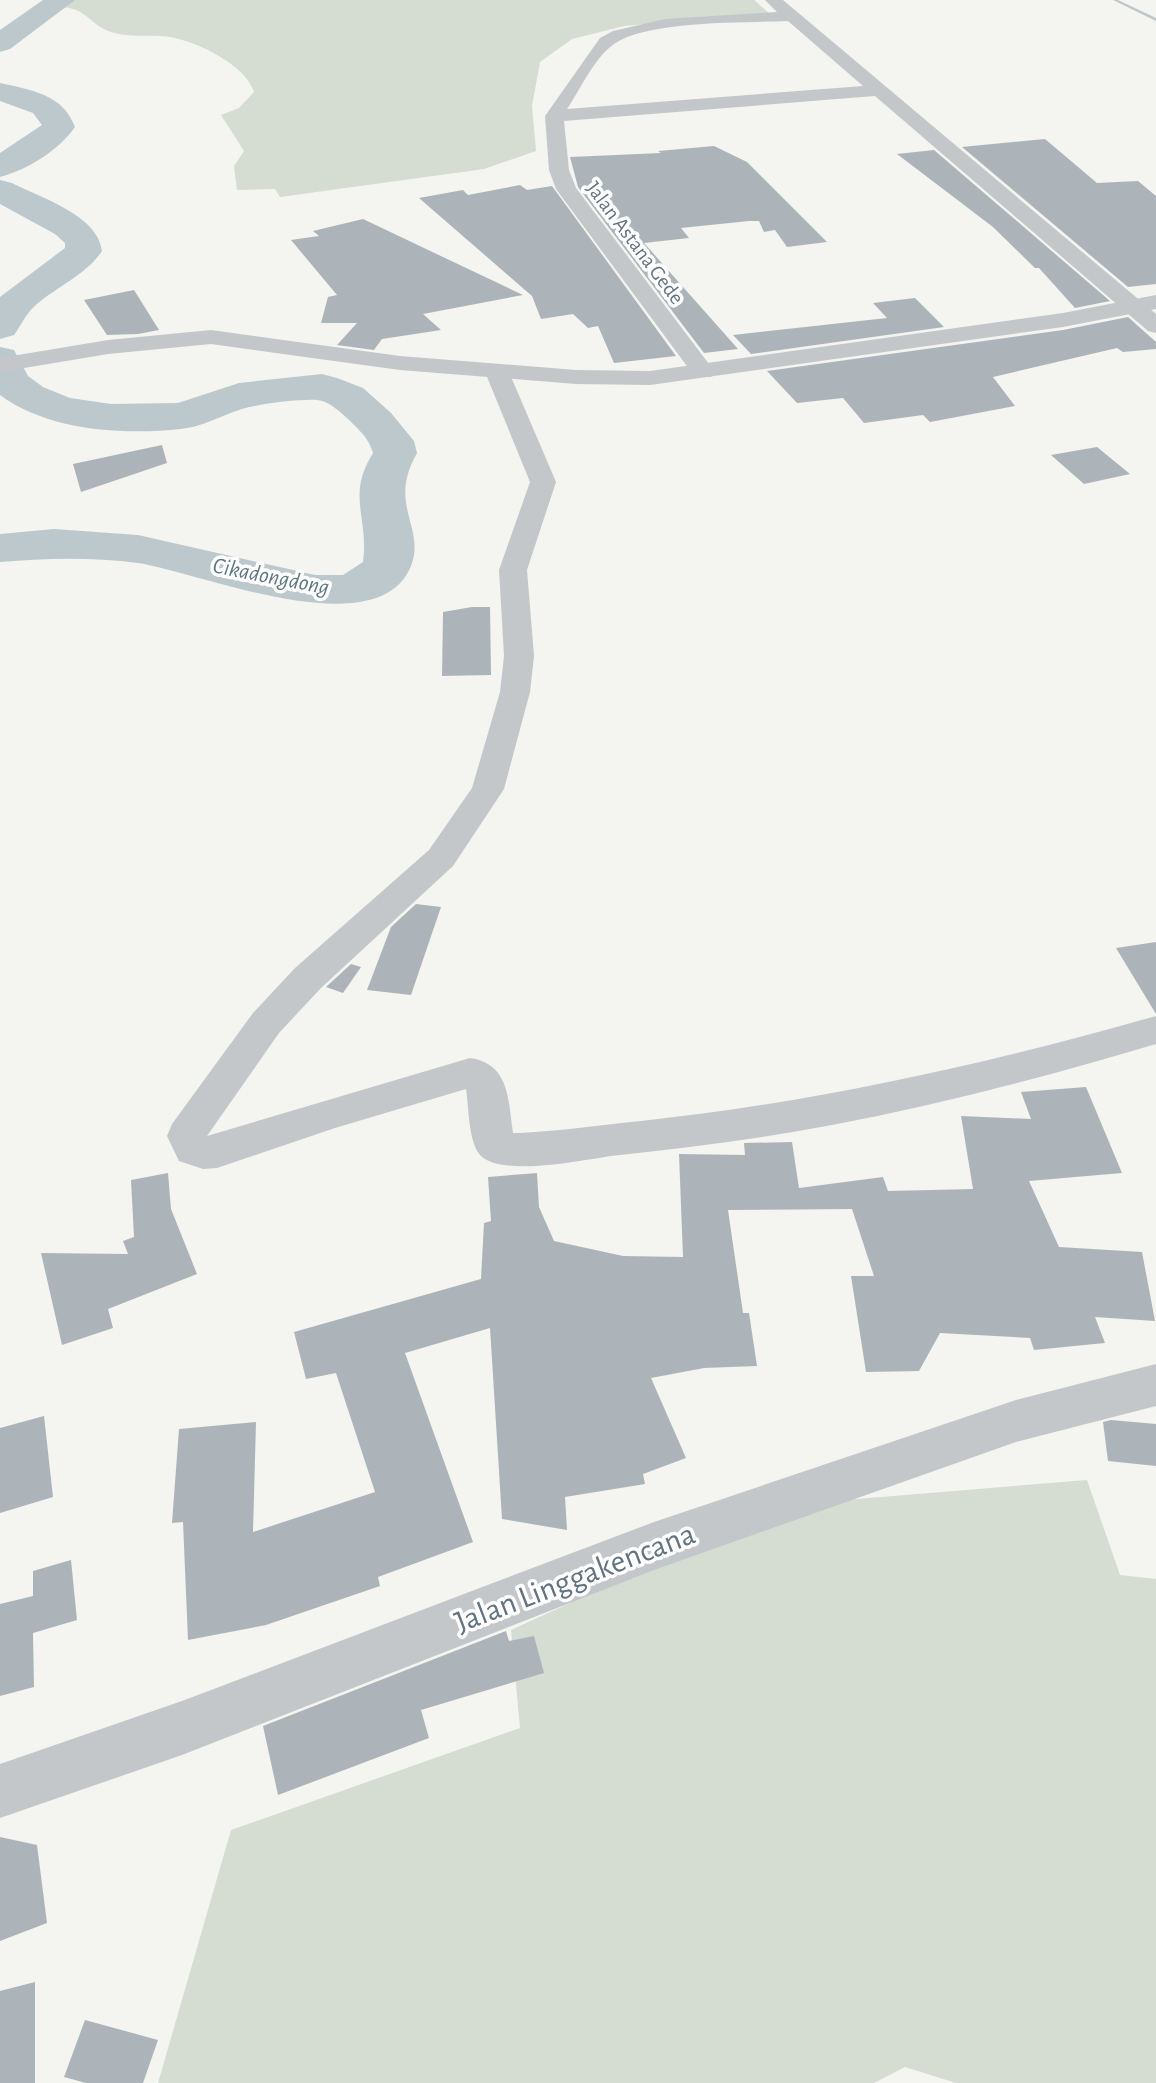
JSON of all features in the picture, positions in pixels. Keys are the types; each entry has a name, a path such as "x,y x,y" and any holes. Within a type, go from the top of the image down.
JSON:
{"street":[{"path":"773,0 1156,326"},
{"path":"554,116 605,43 618,34 646,27 791,16"},
{"path":"554,116 880,90"},
{"name":"Jalan Astana Gede","path":"554,116 559,170 566,189 703,372"},
{"path":"8,364 108,347 211,337 377,360 498,372 650,378 1063,320 1156,302"},
{"path":"498,372 543,482 513,570 519,656 515,692 488,789 441,858 308,978 265,1023 192,1124 187,1136 193,1149 202,1153 216,1152 330,1114 470,1073 477,1074 485,1084 495,1144 504,1149 675,1134 906,1096 1000,1074 1156,1031"},
{"name":"Jalan Linggakencana","path":"0,1791 181,1728 667,1542 1016,1421 1156,1385"}],"shaded area":[{"path":"70,0 754,0 769,13 624,26 572,39 540,62 532,106 536,151 484,169 280,197 275,189 237,190 234,166 244,151 221,115 239,108 254,92 241,73 219,56 181,39 136,36 106,30 77,10 59,7"},
{"path":"1087,1480 1120,1575 1156,1579 1156,2083 956,2083 905,2067 874,2083 158,2083 231,1830 520,1728 511,1630 784,1505"}],"building":[{"path":"1045,139 1097,183 1138,181 1156,196 1156,284 1128,287 962,147"},
{"path":"714,146 747,162 827,242 787,247 775,230 764,232 759,221 749,221 681,228 689,238 644,243 738,349 704,353 578,187 570,157 661,153 658,151"},
{"path":"934,150 1110,301 1075,308 1039,268 1035,268 993,227 897,154"},
{"path":"520,185 527,190 552,186 676,356 614,363 598,326 588,328 573,314 541,319 532,296 419,198 463,190 468,195"},
{"path":"363,219 523,295 423,314 441,330 382,339 374,350 337,345 357,323 321,323 328,297 337,295 291,240 319,236 313,231"},
{"path":"134,290 159,330 107,335 84,300"},
{"path":"915,298 944,327 751,354 733,335 887,318 873,303"},
{"path":"1128,317 1156,342 1156,349 1123,352 1117,348 993,377 1015,406 930,422 923,415 864,423 843,398 797,403 767,371 1063,330"},
{"path":"162,445 167,463 81,492 73,464"},
{"path":"1097,447 1130,474 1084,484 1051,455"},
{"path":"490,607 491,675 442,676 443,612"},
{"path":"416,904 441,907 411,995 367,990 391,927"},
{"path":"1156,942 1156,1014 1116,948"},
{"path":"351,964 361,967 343,993 326,987"},
{"path":"1086,1087 1122,1173 1029,1181 1059,1247 1142,1252 1155,1321 1095,1317 1105,1343 1034,1350 1030,1338 940,1333 919,1371 866,1372 851,1276 874,1276 852,1209 728,1210 743,1313 749,1313 757,1366 704,1368 651,1378 686,1458 643,1474 645,1484 565,1497 567,1530 502,1519 490,1328 405,1353 473,1542 378,1577 380,1586 266,1625 188,1640 183,1522 172,1523 179,1429 256,1422 253,1532 375,1492 336,1373 306,1379 294,1332 481,1279 484,1223 491,1221 488,1177 537,1173 539,1207 554,1241 623,1256 683,1257 679,1154 745,1155 744,1143 792,1142 799,1188 883,1177 888,1191 973,1189 961,1116 1031,1119 1021,1092"},
{"path":"168,1173 171,1209 197,1274 108,1309 113,1328 62,1345 41,1253 128,1254 123,1241 134,1237 131,1180"},
{"path":"44,1416 53,1497 0,1513 0,1428"},
{"path":"1111,1420 1156,1424 1156,1466 1108,1461 1103,1422"},
{"path":"71,1560 77,1620 33,1633 34,1687 0,1696 0,1604 33,1596 33,1571"},
{"path":"506,1631 509,1641 534,1636 544,1673 421,1710 429,1738 278,1795 263,1726"},
{"path":"0,1837 37,1845 47,1923 0,1941"},
{"path":"35,1982 35,2083 0,2083 0,1991"},
{"path":"85,2020 158,2040 143,2083 86,2083 64,2077"}],"waterway":[{"name":"Cikadongdong","path":"0,43 61,0"},
{"path":"1115,0 1156,20"},
{"name":"Cikadongdong","path":"0,92 44,106 51,111 59,127 46,140 0,167"},
{"name":"Cikadongdong","path":"0,190 68,226 83,240 84,251 23,296 4,317 0,327"},
{"name":"Cikadongdong","path":"0,359 10,383 28,396 61,410 111,417 182,416 239,396 322,387 348,397 376,422 392,441 395,453 383,475 380,491 389,535 387,565 374,579 351,590 315,590 138,549 54,543 0,548"}]}
